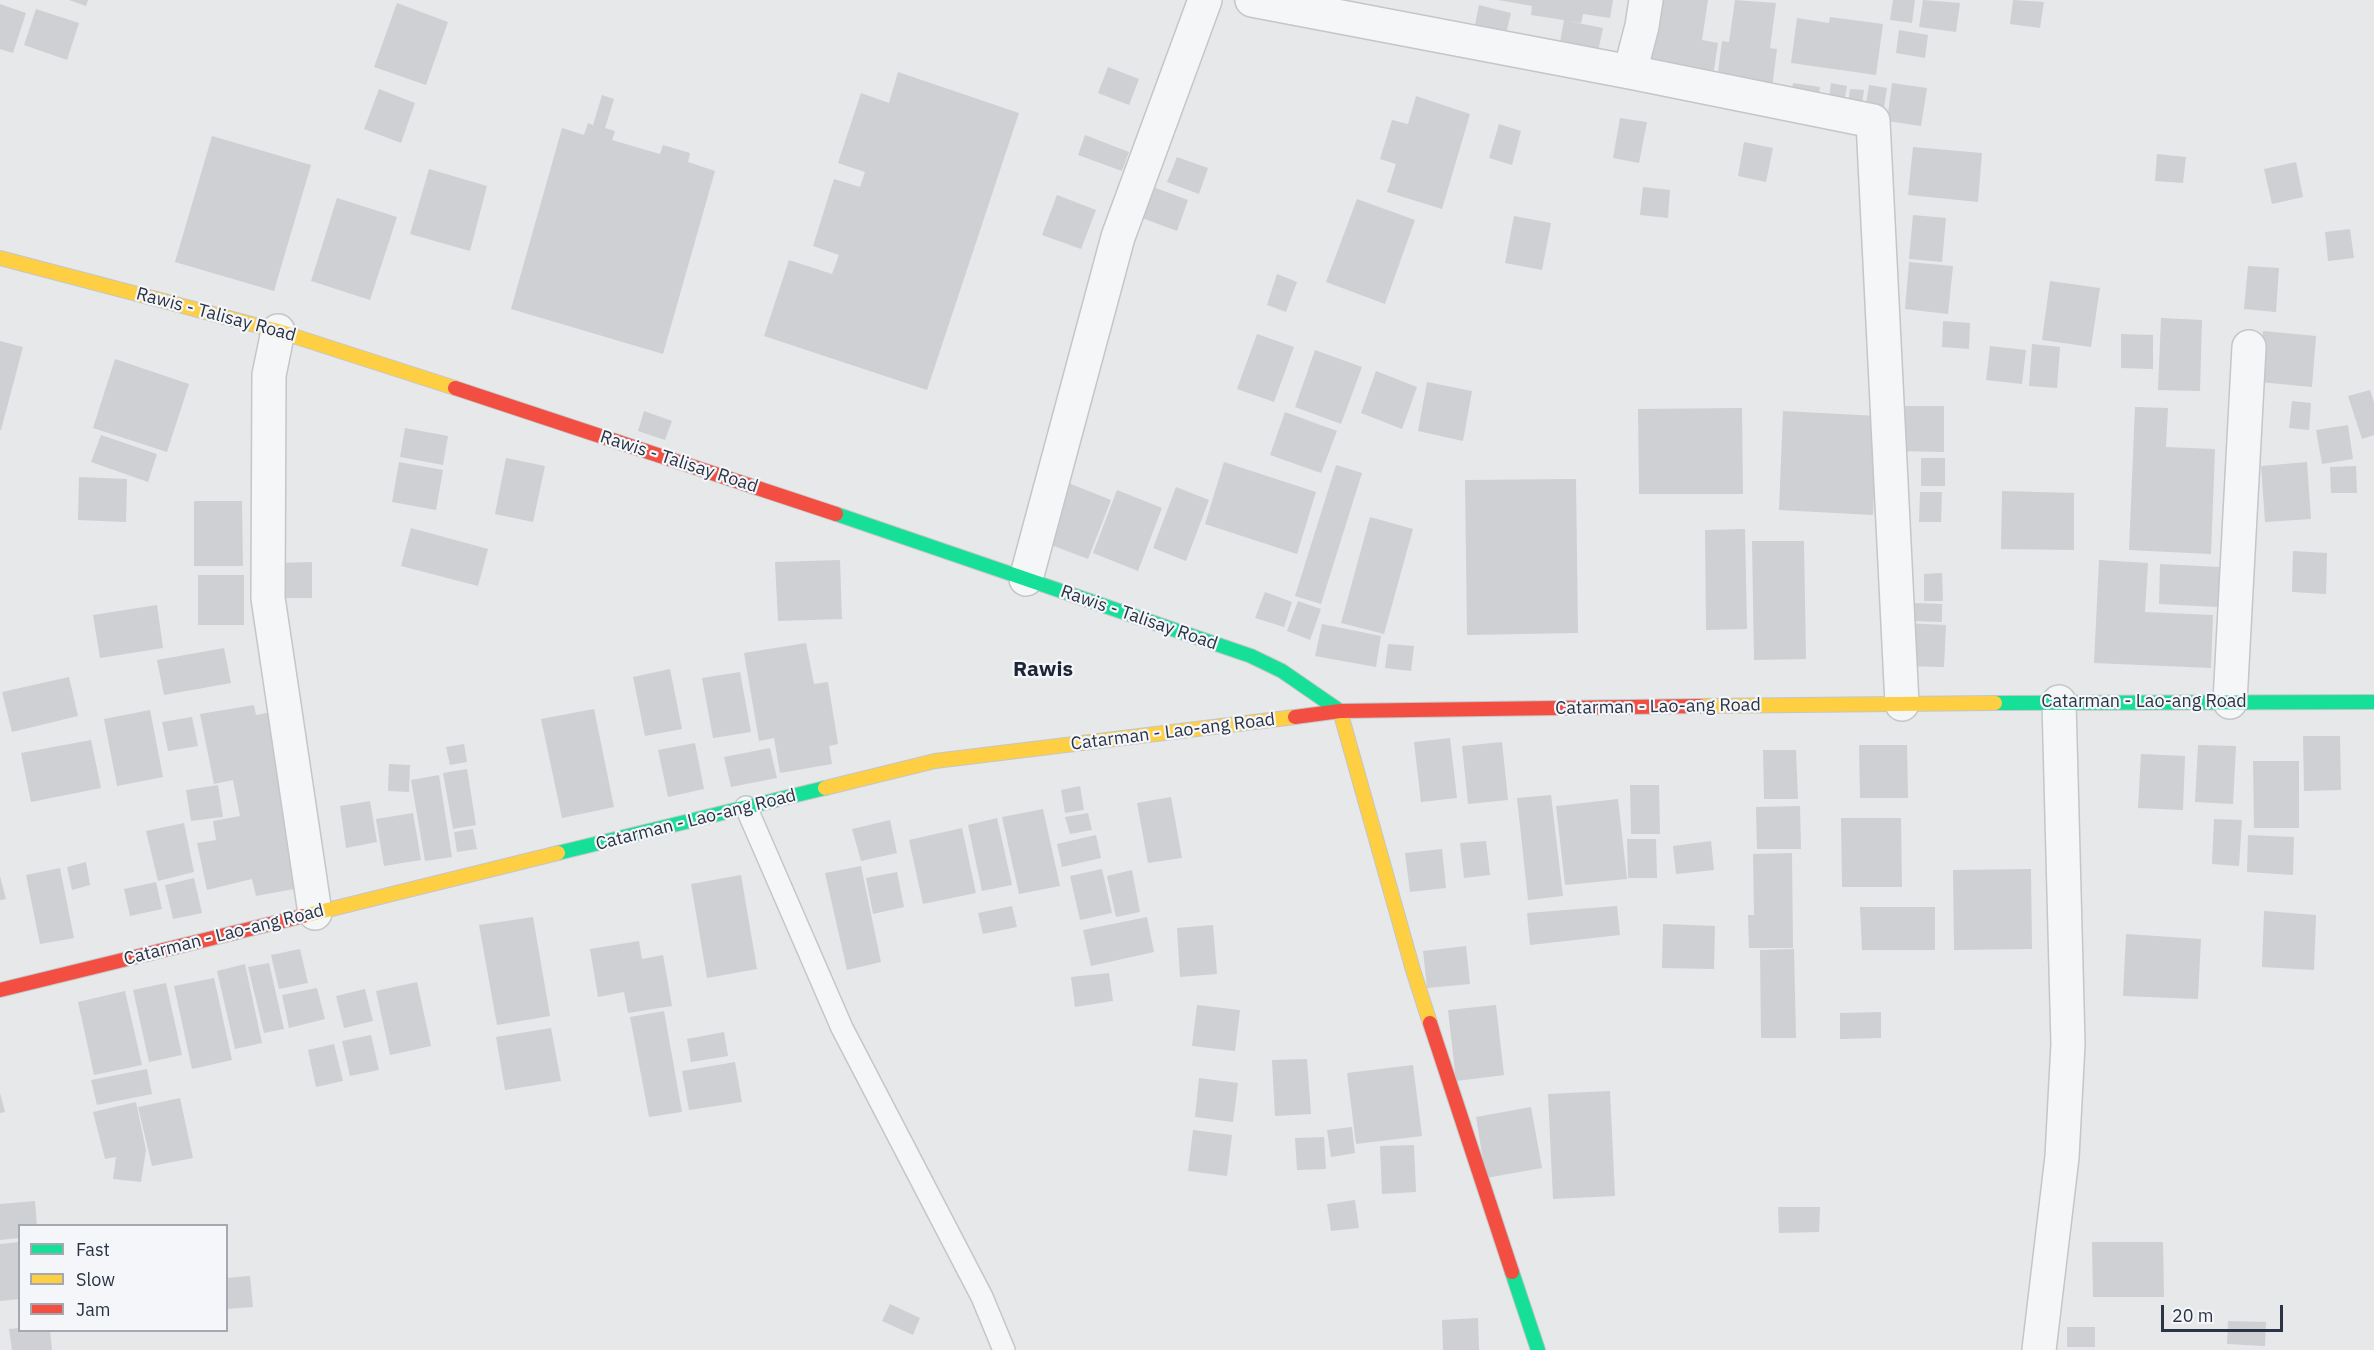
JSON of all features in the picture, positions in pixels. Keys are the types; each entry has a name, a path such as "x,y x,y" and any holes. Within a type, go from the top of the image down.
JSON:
{"main road":[{"name":"Rawis - Talisay Road","path":"0,258 278,331 698,468 1251,656 1282,671 1340,711"},
{"name":"Catarman - Lao-ang Road","path":"0,990 935,761 1340,711 2059,702 2374,702"},
{"path":"1340,711 1413,970 1538,1350"}],"street":[{"path":"1026,579 1118,237 1205,0"},
{"path":"1252,0 1630,72 1872,122 1902,704"},
{"path":"1630,72 1646,0"},
{"path":"278,331 269,375 268,598 315,913"},
{"path":"2230,702 2249,347"},
{"path":"2039,1350 2062,1157 2068,1044 2059,702"}],"lane":[{"path":"746,807 842,1029 982,1297 1004,1350"}],"building":[{"path":"69,0 88,0 86,6"},
{"path":"1498,0 1613,0 1610,18 1583,14 1581,23 1568,21 1603,28 1596,61 1558,54 1564,20 1531,15 1532,6"},
{"path":"1652,0 1708,0 1702,40 1718,43 1712,83 1639,73"},
{"path":"1735,0 1776,3 1770,48 1777,49 1771,96 1716,88 1722,41 1729,42"},
{"path":"1893,0 1915,0 1912,23 1890,20"},
{"path":"1923,0 1960,3 1956,32 1919,27"},
{"path":"2013,0 2044,2 2040,28 2010,24"},
{"path":"397,3 448,22 426,85 374,67"},
{"path":"0,4 26,13 13,53 0,49"},
{"path":"1479,5 1511,13 1505,38 1474,30"},
{"path":"36,9 79,23 67,60 24,45"},
{"path":"1830,17 1883,24 1876,75 1791,63 1797,18 1829,23"},
{"path":"1899,30 1928,35 1925,58 1896,53"},
{"path":"1108,67 1139,79 1129,105 1098,93"},
{"path":"898,72 1019,113 927,390 764,336 789,260 832,274 839,255 813,246 834,179 860,187 865,172 838,163 861,93 889,103"},
{"path":"1793,83 1820,87 1818,102 1791,98"},
{"path":"1831,83 1847,86 1843,108 1828,106"},
{"path":"1892,83 1927,88 1921,126 1887,121"},
{"path":"1869,85 1887,88 1883,113 1865,110"},
{"path":"379,89 415,103 401,143 364,129"},
{"path":"1850,89 1864,90 1861,112 1847,111"},
{"path":"602,95 614,99 605,128 615,131 612,140 660,154 663,145 690,153 688,162 715,171 663,354 511,309 562,128 584,135 588,123 593,125"},
{"path":"1416,96 1470,114 1442,209 1387,192 1396,164 1380,159 1392,120 1408,124"},
{"path":"1620,118 1647,122 1639,163 1613,158"},
{"path":"1499,124 1521,131 1512,165 1489,158"},
{"path":"1085,135 1129,152 1122,171 1078,155"},
{"path":"212,136 311,165 274,291 175,262"},
{"path":"1744,142 1773,148 1766,182 1738,176"},
{"path":"1913,147 1982,153 1978,202 1908,195"},
{"path":"2157,154 2186,157 2183,183 2155,181"},
{"path":"1177,157 1208,168 1199,194 1167,182"},
{"path":"2296,162 2303,197 2272,204 2264,169"},
{"path":"429,169 487,186 470,251 410,234"},
{"path":"1153,187 1188,200 1177,231 1142,218"},
{"path":"1643,187 1670,190 1668,218 1640,215"},
{"path":"1057,195 1096,210 1081,249 1042,235"},
{"path":"337,198 397,217 370,300 311,281"},
{"path":"1357,199 1415,220 1385,304 1326,282"},
{"path":"1913,215 1946,218 1942,262 1909,259"},
{"path":"1514,216 1551,223 1542,270 1505,263"},
{"path":"2350,229 2354,258 2328,261 2325,232"},
{"path":"1909,262 1953,266 1948,314 1905,309"},
{"path":"2248,266 2279,268 2276,312 2244,309"},
{"path":"1277,274 1297,282 1286,312 1267,305"},
{"path":"2050,281 2100,288 2091,347 2042,340"},
{"path":"2161,318 2202,320 2200,391 2158,390"},
{"path":"1943,321 1970,323 1969,349 1942,347"},
{"path":"2263,331 2316,336 2312,387 2259,382"},
{"path":"1257,334 1294,347 1274,402 1237,389"},
{"path":"2121,334 2153,335 2153,369 2121,368"},
{"path":"0,341 23,347 1,430 0,430"},
{"path":"2032,344 2060,347 2057,388 2029,386"},
{"path":"1990,346 2026,350 2022,384 1986,380"},
{"path":"1315,350 1362,367 1341,424 1295,407"},
{"path":"115,359 189,384 167,452 93,428"},
{"path":"1376,371 1417,387 1402,429 1361,413"},
{"path":"1427,382 1472,391 1463,441 1418,431"},
{"path":"2370,390 2374,403 2374,435 2362,439 2348,396"},
{"path":"2292,401 2311,403 2309,430 2289,428"},
{"path":"1898,406 1944,406 1944,452 1897,451"},
{"path":"2135,407 2168,408 2166,447 2215,449 2211,554 2129,550"},
{"path":"1742,408 1743,494 1639,494 1638,409"},
{"path":"644,411 672,421 665,440 638,431"},
{"path":"1783,411 1877,416 1873,515 1779,510"},
{"path":"1285,412 1337,431 1321,473 1270,455"},
{"path":"2348,425 2353,459 2322,464 2316,430"},
{"path":"405,428 448,436 443,465 400,457"},
{"path":"101,435 157,454 148,482 91,462"},
{"path":"506,458 545,466 533,522 495,514"},
{"path":"1921,458 1945,458 1945,486 1921,486"},
{"path":"399,462 443,470 436,510 392,502"},
{"path":"1224,462 1316,492 1297,554 1205,524"},
{"path":"2307,462 2311,519 2265,522 2261,466"},
{"path":"1336,465 1362,473 1321,604 1295,596"},
{"path":"2356,466 2357,493 2331,493 2330,467"},
{"path":"79,477 127,479 126,522 78,520"},
{"path":"1576,479 1578,633 1467,635 1465,480"},
{"path":"1061,480 1111,500 1088,559 1038,540"},
{"path":"1176,487 1209,500 1186,561 1153,548"},
{"path":"1117,490 1162,508 1138,571 1093,553"},
{"path":"2002,491 2074,493 2074,550 2001,549"},
{"path":"1920,492 1942,492 1941,522 1919,522"},
{"path":"194,501 242,501 243,566 194,566"},
{"path":"1370,517 1413,529 1384,634 1341,623"},
{"path":"411,528 488,549 478,586 401,566"},
{"path":"1745,529 1747,629 1706,630 1705,530"},
{"path":"1752,541 1804,541 1806,659 1754,660"},
{"path":"2293,551 2327,553 2326,594 2292,592"},
{"path":"840,560 842,619 778,621 775,562"},
{"path":"2099,560 2148,563 2145,612 2213,615 2211,668 2094,663"},
{"path":"312,562 312,598 274,598 275,563"},
{"path":"2160,564 2220,567 2218,607 2159,604"},
{"path":"1942,573 1943,601 1924,601 1924,574"},
{"path":"198,575 244,575 244,625 198,625"},
{"path":"1265,592 1292,602 1284,627 1255,618"},
{"path":"1298,601 1321,609 1310,640 1287,631"},
{"path":"1913,603 1942,604 1942,622 1913,621"},
{"path":"157,605 163,648 100,658 93,615"},
{"path":"1902,623 1946,625 1944,667 1900,666"},
{"path":"1322,624 1381,636 1376,667 1315,656"},
{"path":"806,643 814,684 828,682 838,744 829,746 832,764 780,773 774,738 759,741 744,653"},
{"path":"1388,644 1414,646 1411,671 1385,668"},
{"path":"224,648 231,683 164,695 157,660"},
{"path":"670,669 682,729 645,736 633,677"},
{"path":"740,672 751,732 713,738 702,678"},
{"path":"69,677 78,716 12,732 2,692"},
{"path":"254,705 256,715 276,711 310,886 256,896 252,879 207,890 197,843 216,840 213,821 240,816 233,780 214,784 200,714"},
{"path":"594,709 614,807 562,818 541,719"},
{"path":"150,710 163,777 117,786 104,719"},
{"path":"192,717 198,746 168,751 162,722"},
{"path":"2303,736 2340,736 2341,790 2304,791"},
{"path":"1450,738 1457,798 1421,802 1414,742"},
{"path":"91,740 101,788 31,802 21,753"},
{"path":"1502,742 1508,800 1468,804 1462,746"},
{"path":"695,743 704,789 668,797 658,750"},
{"path":"464,744 467,762 450,765 446,747"},
{"path":"1859,745 1907,745 1908,798 1860,798"},
{"path":"2198,745 2236,746 2233,804 2195,802"},
{"path":"770,748 777,778 731,787 724,757"},
{"path":"1763,750 1796,750 1798,799 1764,799"},
{"path":"2141,754 2185,756 2183,810 2138,808"},
{"path":"2253,761 2299,761 2299,828 2254,828"},
{"path":"389,764 410,765 409,792 388,791"},
{"path":"467,769 476,825 453,829 443,773"},
{"path":"439,775 452,857 425,861 411,780"},
{"path":"218,785 223,817 191,821 186,790"},
{"path":"1630,785 1659,785 1660,834 1631,834"},
{"path":"1080,786 1084,810 1065,813 1061,790"},
{"path":"1551,795 1563,896 1528,900 1517,798"},
{"path":"1171,797 1182,858 1148,863 1137,803"},
{"path":"1618,799 1627,879 1565,885 1556,806"},
{"path":"370,801 377,842 346,848 340,806"},
{"path":"1800,806 1801,849 1757,849 1756,807"},
{"path":"1043,809 1060,886 1019,894 1002,817"},
{"path":"413,813 421,860 384,866 376,819"},
{"path":"1088,813 1092,830 1070,834 1065,817"},
{"path":"997,818 1012,885 982,891 968,825"},
{"path":"1841,818 1901,818 1902,887 1842,887"},
{"path":"2214,819 2242,820 2239,866 2212,864"},
{"path":"890,820 897,853 861,861 852,829"},
{"path":"184,823 194,872 158,881 146,831"},
{"path":"962,828 976,893 923,904 909,840"},
{"path":"473,829 477,849 457,852 454,832"},
{"path":"1096,835 1101,858 1062,867 1057,844"},
{"path":"2248,835 2294,837 2293,875 2247,872"},
{"path":"1627,839 1656,839 1657,878 1628,878"},
{"path":"1486,841 1490,875 1464,878 1460,843"},
{"path":"1711,841 1714,870 1676,874 1673,846"},
{"path":"1442,849 1446,888 1410,892 1405,853"},
{"path":"1792,853 1793,948 1749,948 1748,915 1754,915 1753,854"},
{"path":"86,862 90,885 72,890 67,867"},
{"path":"861,866 881,962 847,970 825,873"},
{"path":"60,868 74,938 40,944 26,875"},
{"path":"1102,869 1112,913 1080,920 1070,876"},
{"path":"2031,869 2032,949 1954,950 1953,870"},
{"path":"1132,870 1140,912 1116,917 1107,876"},
{"path":"897,872 904,907 873,914 866,878"},
{"path":"741,875 757,969 707,978 691,884"},
{"path":"0,876 6,899 0,900"},
{"path":"194,878 202,913 173,919 165,885"},
{"path":"156,882 162,909 130,916 124,889"},
{"path":"1012,906 1017,927 983,934 978,913"},
{"path":"1617,906 1620,935 1530,945 1527,913"},
{"path":"1860,907 1935,907 1935,950 1862,950"},
{"path":"2264,911 2316,915 2314,970 2262,967"},
{"path":"533,917 550,1016 497,1025 479,925"},
{"path":"1147,917 1154,952 1091,966 1083,930"},
{"path":"1663,924 1715,926 1714,969 1662,968"},
{"path":"1213,925 1217,974 1180,977 1177,928"},
{"path":"2126,934 2201,939 2198,999 2123,996"},
{"path":"639,941 642,959 663,955 672,1006 628,1013 624,992 598,997 590,949"},
{"path":"1466,946 1470,984 1427,988 1423,951"},
{"path":"300,949 308,983 279,989 271,955"},
{"path":"1794,949 1796,1038 1761,1038 1760,950"},
{"path":"269,963 284,1029 264,1033 248,967"},
{"path":"245,964 262,1043 235,1049 217,971"},
{"path":"1109,973 1113,1001 1075,1007 1071,977"},
{"path":"214,978 232,1060 192,1069 174,986"},
{"path":"417,982 431,1046 390,1055 376,991"},
{"path":"166,983 182,1055 149,1062 133,990"},
{"path":"317,988 325,1019 289,1028 282,995"},
{"path":"365,989 373,1021 344,1028 336,996"},
{"path":"125,991 142,1065 94,1075 78,1002"},
{"path":"1197,1005 1240,1010 1235,1051 1192,1046"},
{"path":"1496,1005 1504,1075 1456,1081 1448,1010"},
{"path":"664,1011 682,1112 649,1117 630,1017"},
{"path":"1881,1012 1881,1038 1840,1039 1840,1013"},
{"path":"551,1028 561,1081 505,1090 496,1037"},
{"path":"724,1032 728,1056 691,1062 687,1039"},
{"path":"371,1035 379,1070 350,1076 342,1041"},
{"path":"334,1044 343,1081 316,1087 308,1050"},
{"path":"1307,1059 1311,1114 1275,1116 1272,1060"},
{"path":"735,1062 742,1102 689,1110 682,1071"},
{"path":"1413,1065 1422,1136 1356,1144 1347,1073"},
{"path":"147,1069 152,1094 97,1105 91,1080"},
{"path":"1199,1078 1238,1083 1233,1122 1195,1117"},
{"path":"1610,1091 1615,1196 1553,1199 1548,1094"},
{"path":"0,1093 5,1112 0,1113"},
{"path":"180,1098 193,1158 152,1166 138,1107"},
{"path":"136,1102 146,1150 141,1182 113,1179 116,1157 105,1159 93,1112"},
{"path":"1531,1107 1542,1168 1486,1178 1476,1117"},
{"path":"1352,1127 1355,1153 1331,1157 1327,1130"},
{"path":"1193,1130 1232,1135 1227,1176 1188,1171"},
{"path":"1324,1137 1326,1169 1297,1170 1295,1138"},
{"path":"1414,1145 1416,1192 1382,1194 1380,1146"},
{"path":"1355,1200 1359,1228 1331,1231 1327,1204"},
{"path":"35,1201 37,1224 18,1224 18,1238 0,1240 0,1204"},
{"path":"1778,1207 1820,1207 1819,1232 1779,1233"},
{"path":"18,1242 18,1299 0,1301 0,1244"},
{"path":"2092,1242 2163,1242 2164,1297 2093,1297"},
{"path":"250,1276 253,1307 228,1309 228,1278"},
{"path":"890,1304 920,1318 913,1335 882,1321"},
{"path":"1478,1318 1479,1350 1443,1350 1442,1320"},
{"path":"2228,1321 2266,1322 2265,1346 2227,1344"},
{"path":"2067,1327 2095,1327 2095,1347 2067,1347"},
{"path":"18,1328 18,1332 50,1332 52,1350 12,1350 9,1329"}],"traffic: fast":[{"path":"836,514 1251,656 1282,671 1340,711"},
{"path":"1995,703 2374,702"},
{"path":"558,853 825,788"},
{"path":"1512,1272 1538,1350"}],"traffic: slow":[{"path":"0,258 278,331 455,388"},
{"path":"1700,706 1995,703"},
{"path":"1340,711 1430,1023"},
{"path":"825,788 935,761 1295,717"},
{"path":"303,916 558,853"}],"traffic: jam":[{"path":"455,388 836,514"},
{"path":"1295,717 1340,711 1700,706"},
{"path":"0,990 303,916"},
{"path":"1430,1023 1512,1272"}],"district":[{"name":"Rawis","path":"1043,670"}]}
